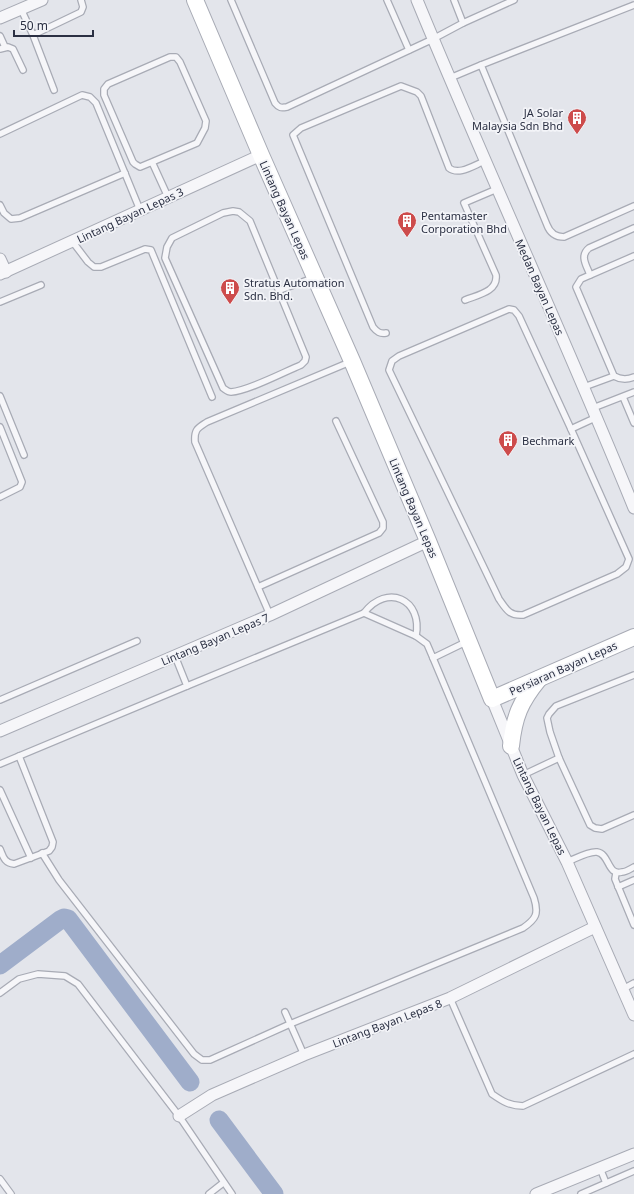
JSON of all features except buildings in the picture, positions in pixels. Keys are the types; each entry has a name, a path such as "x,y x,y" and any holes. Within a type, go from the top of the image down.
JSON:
{"street":[{"path":"0,18 42,0"},
{"name":"Lintang Bayan Lepas","path":"195,0 261,155 352,361 428,541 522,774 567,862 634,1015"},
{"name":"Medan Bayan Lepas","path":"417,0 497,189 584,387 634,508"},
{"name":"Lintang Bayan Lepas 3","path":"3,273 261,155"},
{"path":"0,259 3,273"},
{"name":"Lintang Bayan Lepas 7","path":"0,731 270,615 428,541"},
{"name":"Persiaran Bayan Lepas","path":"492,699 634,637"},
{"path":"511,746 513,727 519,709 528,693 540,678"},
{"name":"Lintang Bayan Lepas 8","path":"178,1116 212,1095 304,1055 450,998 596,927"},
{"path":"536,1194 634,1154"}],"lane":[{"path":"33,35 81,12 83,7 81,0"},
{"path":"231,0 275,103 278,107 282,108 287,108 514,0"},
{"path":"387,0 409,50"},
{"path":"454,0 463,23"},
{"path":"450,78 634,5"},
{"path":"21,9 33,35 54,90"},
{"path":"0,36 2,48 11,47 13,49 23,70"},
{"path":"176,57 180,62 206,121 206,126 197,143 152,162 140,167 133,162 104,95 104,88 108,84 156,63 176,57"},
{"path":"481,65 549,230 558,237 564,237 634,206"},
{"path":"386,333 376,332 373,327 293,135 302,128 401,86 417,92 421,96 449,168 454,172 459,172 485,161"},
{"path":"0,134 82,95 90,97 96,103 140,210"},
{"path":"152,162 168,197"},
{"path":"0,205 4,213 11,219 20,218 125,174"},
{"path":"465,300 490,290 497,281 496,275 464,203 497,189"},
{"path":"233,211 239,212 250,222 280,290 306,357 305,361 301,365 256,384 238,391 229,392 223,388 165,258 167,247 172,238 223,213 233,211"},
{"path":"590,275 584,260 585,251 634,228"},
{"path":"72,241 88,262 94,267 101,267 145,249 151,250 212,397"},
{"path":"634,256 590,275 579,281 576,287 614,376 624,380 634,377"},
{"path":"280,290 315,278"},
{"path":"0,302 41,285"},
{"path":"509,310 514,310 519,316 571,429 629,559 626,567 617,574 523,614 514,615 506,610 498,599 389,370 392,361 399,356 509,310"},
{"path":"270,615 195,442 195,434 198,428 207,422 352,361"},
{"path":"584,387 614,376"},
{"path":"571,429 595,413 634,392"},
{"path":"0,396 24,455"},
{"path":"623,397 634,423"},
{"path":"258,587 379,533 382,528 383,522 336,421"},
{"path":"0,427 22,482 20,487 0,497"},
{"path":"0,764 364,613 371,604 380,598 391,597 402,599 410,605 416,614 418,625 416,636"},
{"path":"42,853 59,880 194,1054 202,1060 210,1060 290,1024 523,928 530,923 537,913 534,898 427,644 416,636 364,613"},
{"path":"0,700 137,641"},
{"path":"433,658 469,641"},
{"path":"175,656 187,686"},
{"path":"634,675 556,706 547,718 559,758 590,824 595,828 602,829 634,815"},
{"path":"0,849 5,861 14,864 49,851 52,847 53,842 19,756"},
{"path":"522,774 559,758"},
{"path":"0,790 31,858"},
{"path":"567,862 586,854 596,852 602,854 612,870 616,873 622,873 634,867"},
{"path":"616,873 615,879 634,925"},
{"path":"618,887 634,880"},
{"path":"0,993 20,979 38,974 65,976 78,984 178,1116 232,1194"},
{"path":"623,989 634,983"},
{"path":"450,998 492,1094 503,1102 515,1106 523,1106 634,1054"},
{"path":"285,1012 304,1055"},
{"path":"600,1168 606,1183"},
{"path":"581,1194 634,1171"},
{"path":"0,1179 11,1194"},
{"path":"209,1194 223,1183"}],"waterway":[{"path":"0,965 60,920 64,918 68,919 190,1082"},
{"path":"219,1120 274,1194"}],"place":[{"name":"JA Solar Malaysia Sdn Bhd","path":"577,135"},
{"name":"Pentamaster Corporation Bhd","path":"407,238"},
{"name":"Stratus Automation Sdn. Bhd.","path":"230,305"},
{"name":"Bechmark","path":"508,457"}]}
